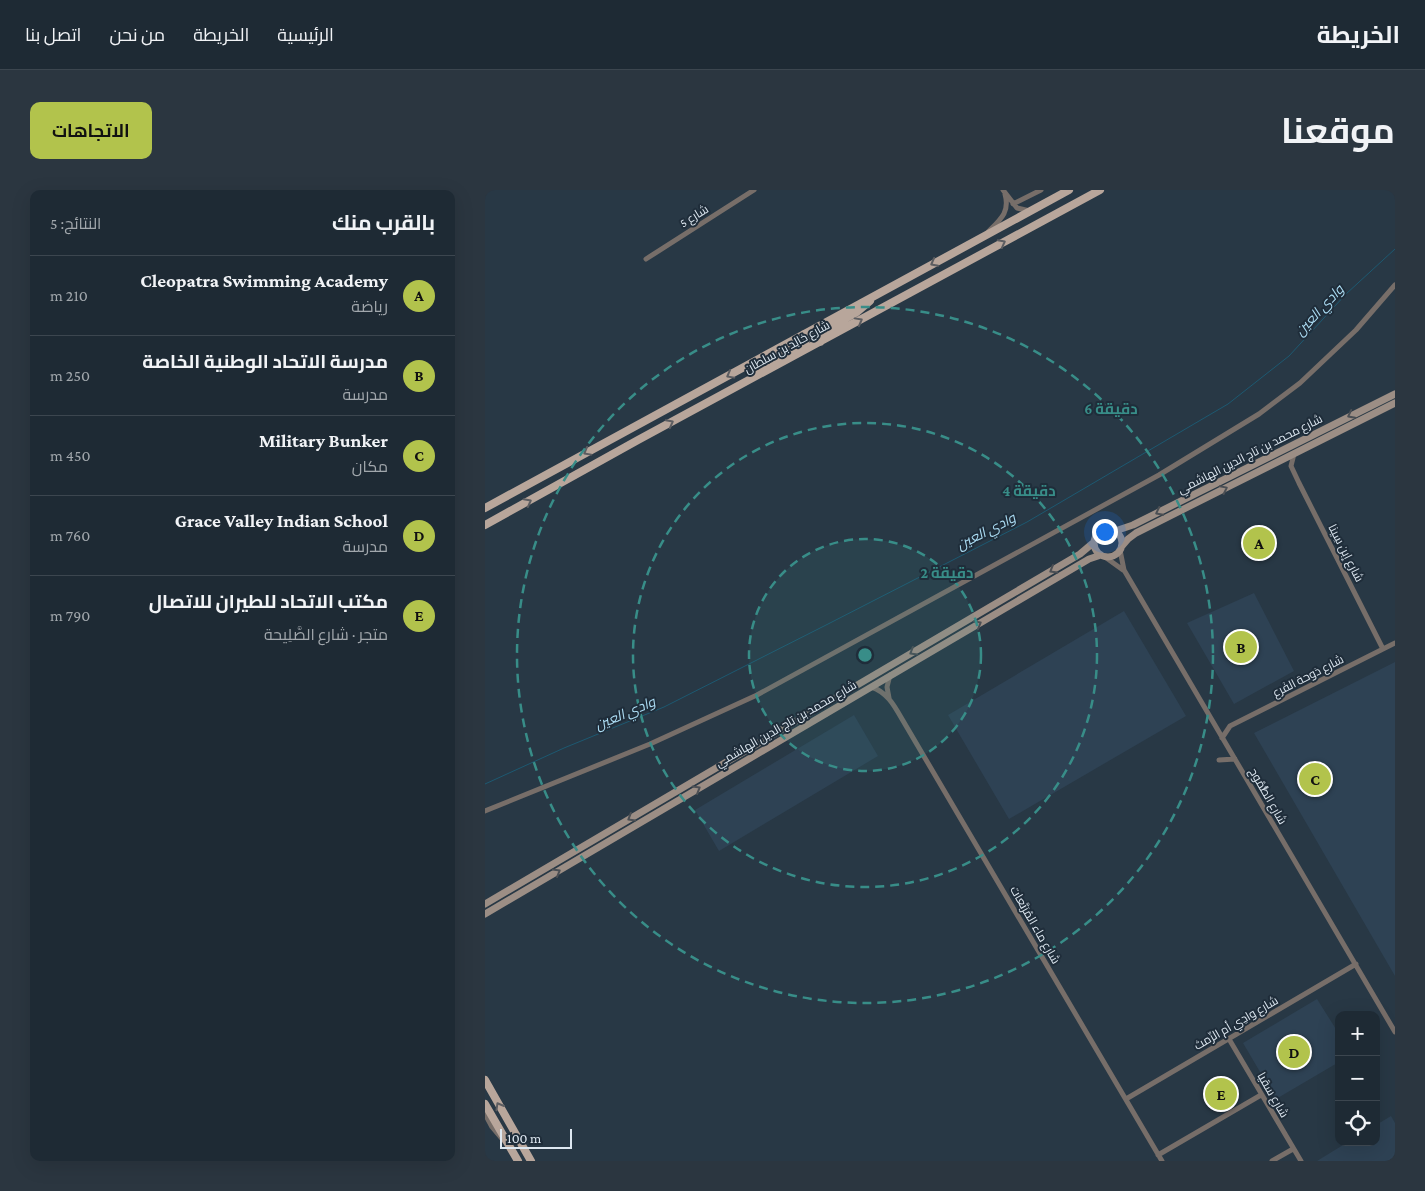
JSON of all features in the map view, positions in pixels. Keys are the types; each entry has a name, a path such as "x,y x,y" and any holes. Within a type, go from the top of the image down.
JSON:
{"main road":[{"name":"شارع خالِد بن سلطان","path":"485,508 1069,190"},
{"name":"شارع خالِد بن سلطان","path":"485,525 1100,190"},
{"path":"820,342 818,336 820,333 857,312 874,295"},
{"path":"750,380 760,369 805,343 804,334"},
{"path":"485,1080 531,1161"},
{"path":"485,1104 518,1161"}],"street":[{"name":"شارع 5","path":"646,258 753,190"},
{"path":"1013,204 1041,190"},
{"path":"1004,192 1017,208 1030,211"},
{"path":"983,237 1001,219 1007,209 1008,203 1004,192"},
{"path":"485,811 650,744 757,695 1159,475 1259,414 1300,383 1356,330 1395,285"},
{"name":"شارع محمد بن تاج الدين الهاشمي","path":"1115,530 1129,527 1395,394"},
{"name":"شارع محمد بن تاج الدين الهاشمي","path":"1121,548 1136,533 1395,403"},
{"path":"1279,461 1291,466 1294,454"},
{"name":"شارع إبن سِينا","path":"1291,466 1383,649"},
{"path":"1115,530 1120,536 1121,548 1114,556 1103,556 1096,551 1093,543 1095,536 1099,531 1115,530"},
{"name":"شارع محمد بن تاج الدين الهاشمي","path":"485,904 1081,554 1093,543"},
{"name":"شارع الطُّمُوح","path":"1121,548 1123,570"},
{"name":"شارع محمد بن تاج الدين الهاشمي","path":"485,914 1089,559 1103,556"},
{"name":"شارع الطُّمُوح","path":"1103,556 1123,570 1395,1032"},
{"name":"شارع دَوحة الفَرع","path":"1222,738 1230,726 1395,643"},
{"path":"889,699 887,687 890,675"},
{"name":"شارع ماء المُرَبَّعات","path":"871,687 879,690 889,699 1162,1161"},
{"path":"1214,724 1230,726"},
{"path":"1219,760 1229,761 1235,759"},
{"path":"525,891 520,891 519,888 547,868"},
{"name":"شارع وادِي أم الرِّمث","path":"1126,1099 1355,964"},
{"name":"شارع سقيا","path":"1229,1039 1301,1161"},
{"path":"1159,1155 1261,1095"},
{"path":"485,1114 496,1132 509,1146"},
{"path":"1272,1161 1293,1149"}],"shaded area":[{"path":"1254,593 1294,671 1234,704 1187,623"},
{"path":"1124,611 1186,716 1009,819 948,715"},
{"path":"1395,662 1395,976 1254,733"},
{"path":"854,715 878,756 719,851 695,810"},
{"path":"1317,999 1335,1028 1335,1064 1276,1099 1243,1043"},
{"path":"1391,1116 1395,1123 1395,1161 1317,1161 1341,1146 1380,1146 1380,1123"}],"waterway":[{"name":"وادي العين","path":"485,784 564,748 664,707 830,623 1027,522 1228,404 1289,356 1346,294 1395,249"}],"place":[{"name":"Cleopatra Swimming Academy","path":"1259,543"},
{"name":"مدرسة الاتحاد الوطنية الخاصة","path":"1241,647"},
{"name":"Military Bunker","path":"1315,779"},
{"name":"Grace Valley Indian School","path":"1294,1052"},
{"name":"مكتب الاتحاد للطيران للاتصال","path":"1221,1094"}]}
